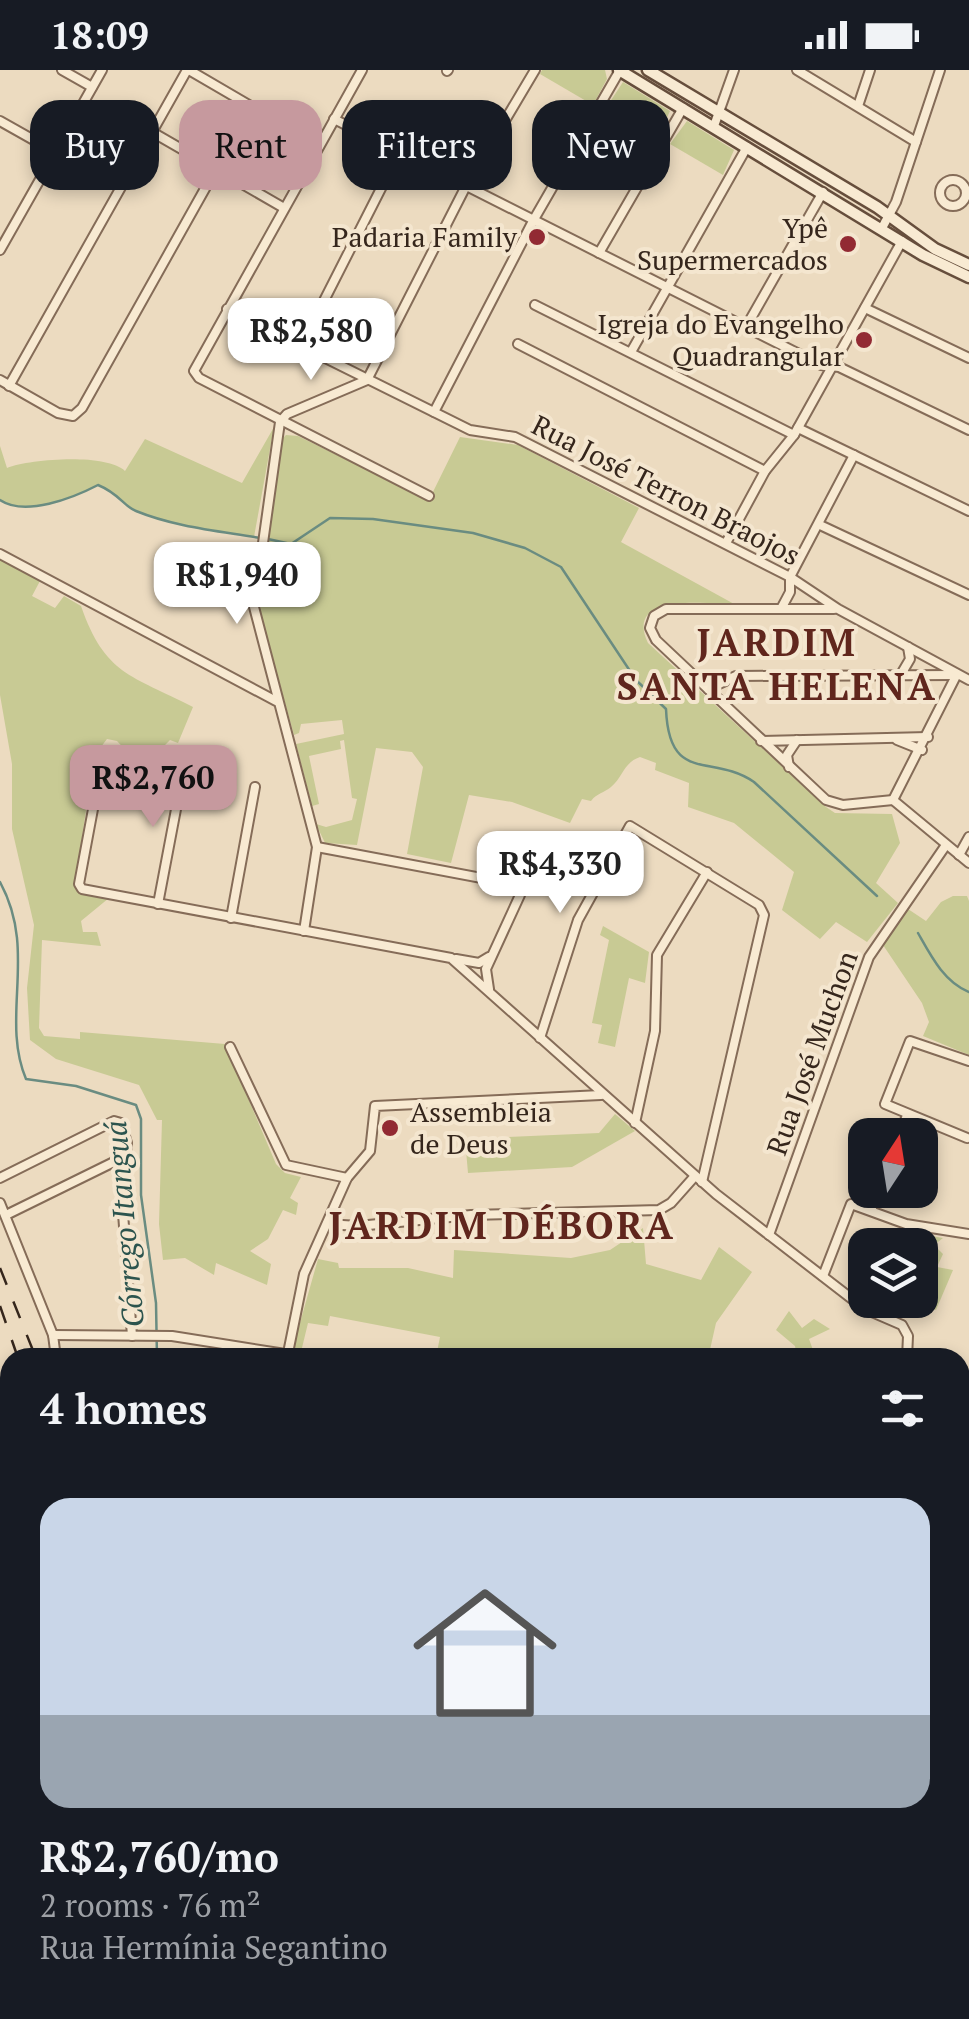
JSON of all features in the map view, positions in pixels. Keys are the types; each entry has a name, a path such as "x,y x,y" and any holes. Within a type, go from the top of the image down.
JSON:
{"street":[{"path":"62,70 92,87"},
{"path":"85,100 102,70"},
{"path":"159,120 188,70 239,100"},
{"path":"322,139 362,70"},
{"path":"512,109 535,70"},
{"path":"434,412 532,221 620,70 882,228 969,265"},
{"path":"648,70 877,207 910,239 969,277"},
{"path":"714,126 734,70"},
{"path":"858,106 870,70"},
{"path":"882,228 896,202 940,70"},
{"path":"800,71 916,142"},
{"path":"599,254 684,108"},
{"path":"334,119 342,123"},
{"path":"0,121 30,138"},
{"path":"631,352 748,147"},
{"path":"0,250 34,190"},
{"path":"118,190 4,383 58,413 73,416 82,408 204,190"},
{"path":"253,190 284,208"},
{"path":"294,190 196,364 196,376 429,496"},
{"path":"301,346 381,190"},
{"path":"304,931 318,847 256,623 261,530 280,422 287,414 367,380 464,190"},
{"path":"474,190 746,327 969,430"},
{"path":"746,327 823,192"},
{"path":"877,207 896,202"},
{"path":"726,544 764,471 796,431 891,262 910,239"},
{"path":"535,305 969,511"},
{"path":"865,308 969,358"},
{"name":"Rua José Terron Braojos","path":"227,309 470,430 515,437 790,578 838,609 969,680"},
{"path":"518,344 764,471"},
{"path":"782,607 790,592 790,578 854,455"},
{"path":"820,525 969,595"},
{"path":"0,554 276,700"},
{"path":"838,609 666,608 654,616 652,634 761,741 835,804 893,800 969,862"},
{"path":"900,676 910,659 908,647"},
{"path":"708,689 736,676 957,674"},
{"path":"893,800 922,750 957,674"},
{"path":"937,677 949,690"},
{"path":"761,741 928,737"},
{"path":"887,738 922,750"},
{"path":"789,766 789,749 796,740"},
{"path":"102,762 82,889 451,958 479,962 492,954"},
{"path":"158,904 185,762"},
{"path":"231,918 255,787"},
{"path":"327,1224 358,1226 471,1215 659,1210 671,1203 698,1179 764,915 759,905 630,826 578,920 540,1038"},
{"path":"959,855 969,837"},
{"name":"Rua José Muchon","path":"770,1235 869,957 946,845"},
{"path":"318,847 513,884 520,895 484,975 492,995"},
{"path":"635,1123 655,1031 657,956 707,872"},
{"path":"451,958 698,1179 865,1309 906,1329 907,1348"},
{"path":"967,1138 885,1104 910,1041 969,1061"},
{"path":"230,1046 286,1165 347,1178"},
{"path":"289,1348 304,1274 347,1178 370,1151 372,1111 380,1105 601,1095"},
{"path":"0,1178 114,1121 120,1123 125,1134 123,1212 132,1336"},
{"path":"6,1215 126,1156"},
{"path":"0,1203 53,1335 55,1348"},
{"path":"824,1276 851,1204 906,1224 969,1234"},
{"path":"53,1335 164,1336 252,1348"}],"green space":[{"path":"542,70 605,70 607,79 596,100 584,100 540,74"},
{"path":"623,82 652,100 611,100"},
{"path":"687,121 734,150 723,175 670,144"},
{"path":"274,427 254,537 150,517 132,510 98,485 36,506 11,505 0,500 0,446 7,468 49,460 85,460 115,465 125,471 145,439 242,483"},
{"path":"286,435 298,436 429,500 460,437 518,445 639,508 621,542 736,605 691,603 658,608 648,615 644,626 648,643 826,807 835,813 892,814 900,843 876,883 898,903 867,942 836,922 820,939 782,910 794,872 734,823 688,807 689,783 655,770 656,763 640,757 608,789 591,801 582,799 570,823 512,802 469,795 451,863 407,854 423,767 412,752 376,748 357,845 325,843 316,824 326,827 352,820 357,799 352,798 344,740 340,741 341,749 309,756 319,804 312,806 296,744 344,734 342,720 301,724 299,733 294,735 260,614 265,539 281,440"},
{"path":"0,560 40,581 32,596 55,608 64,596 81,606 100,646 123,670 193,707 178,743 170,740 157,753 148,774 117,741 107,739 94,756 75,885 82,893 109,898 81,921 83,932 97,932 101,946 42,940 39,1028 44,1036 80,1039 80,1032 225,1044 276,1164 285,1173 301,1177 290,1198 298,1203 296,1215 283,1210 268,1239 250,1251 271,1264 267,1285 216,1263 214,1275 185,1258 163,1260 159,1224 162,1120 157,1120 139,1085 56,1059 30,1040 27,988 34,925 12,829 12,764 0,695"},
{"path":"953,896 967,896 969,901 969,1055 923,1036 929,1022 922,1003 883,945 908,909 926,921 941,902"},
{"path":"603,926 649,952 645,983 629,978 615,1047 598,1043 602,1025 592,1023 609,940 600,935"},
{"path":"615,1114 635,1131 572,1167 468,1173 465,1139 599,1133"},
{"path":"643,1228 646,1264 701,1280 719,1247 752,1272 716,1323 710,1348 438,1348 440,1337 330,1316 328,1326 308,1323 302,1348 293,1348 318,1259 338,1263 339,1268 408,1268 453,1278 454,1250 571,1258 610,1250"},
{"path":"938,1267 953,1270 938,1305"},
{"path":"789,1311 802,1328 814,1319 830,1329 809,1339 812,1348 795,1348 776,1330"}],"waterway":[{"path":"0,500 10,505 35,506 63,500 98,485 132,509 166,521 260,538"},
{"path":"268,539 291,544 330,518 373,519 473,533 525,548 561,567 636,680 666,709 669,733 684,758 754,782 877,896"},
{"name":"Córrego Itanguá","path":"0,882 16,933 16,1032 26,1079 76,1086 136,1105 141,1119 141,1195 156,1303 157,1348"},
{"path":"918,933 945,975 969,992"}],"railway":[{"path":"0,1268 32,1348"},
{"path":"0,1306 15,1348"}],"place":[{"name":"Padaria Family","path":"537,237"},
{"name":"Ypê Supermercados","path":"848,244"},
{"name":"Igreja do Evangelho Quadrangular","path":"864,340"},
{"name":"Assembleia de Deus","path":"390,1128"}],"district":[{"name":"JARDIM SANTA HELENA","path":"777,665"},
{"name":"JARDIM DÉBORA","path":"502,1226"}]}
